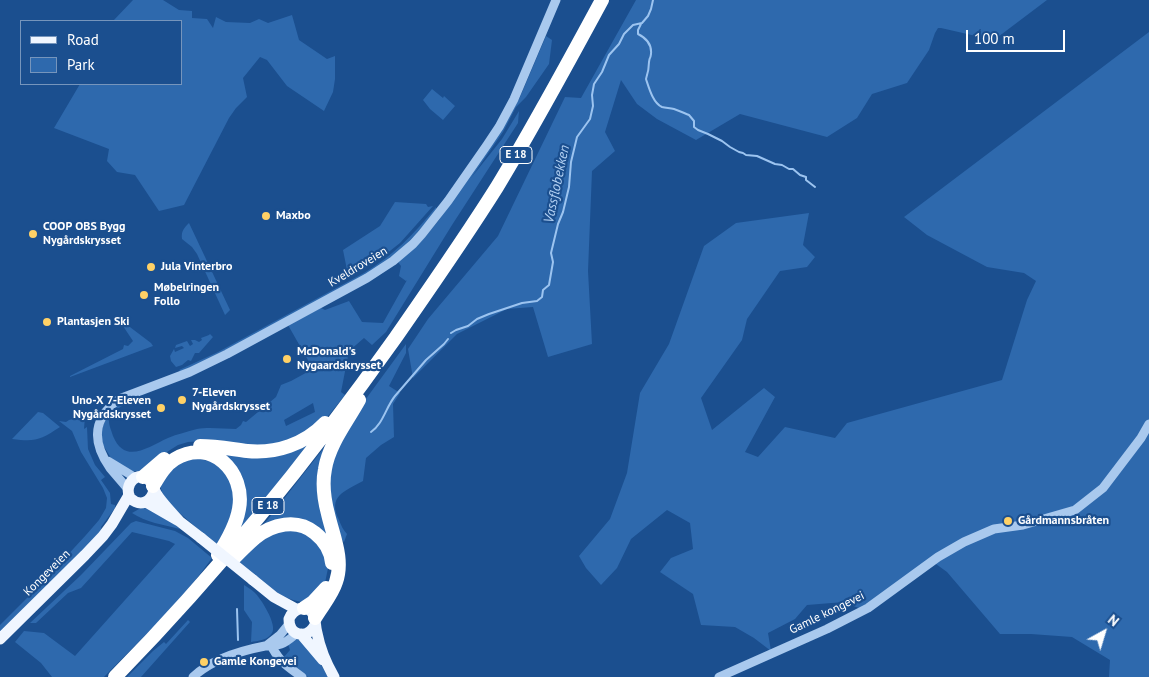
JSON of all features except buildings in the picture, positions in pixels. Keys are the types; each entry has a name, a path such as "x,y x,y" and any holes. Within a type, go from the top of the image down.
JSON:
{"highway":[{"name":"E 18","path":"115,677 172,616 258,518 357,390 443,270 496,187 551,94 602,0"},
{"name":"E 18","path":"122,677 215,576 292,483 372,378 446,273 501,188 608,0"},
{"name":"E 18","path":"315,621 334,588 339,570 338,550 324,497 325,467 330,451 372,378"},
{"name":"E 18","path":"147,483 169,456 178,450 189,447 203,446 266,451 295,445 323,426 357,390"},
{"name":"E 18","path":"147,483 180,456 203,453 226,463 237,480 240,494 240,508 227,540 214,562 172,616"},
{"name":"E 18","path":"215,576 265,531 283,524 293,523 303,526 313,531 328,547 332,568 328,585 321,594 300,609"}],"main road":[{"path":"179,521 133,500 128,492 130,482 147,483 179,521 274,597 300,609 311,611 326,663 334,677"},
{"path":"143,503 152,497 147,483"},
{"name":"Kongeveien","path":"0,639 85,555 112,524 128,492"},
{"name":"Kongeveien","path":"112,524 143,503"},
{"path":"274,597 291,628 326,663"},
{"path":"289,622 292,613 300,609"},
{"path":"299,634 311,631 315,621"}],"street":[{"name":"Kveldroveien","path":"128,492 105,460 98,443 100,420 112,404 119,399 177,378 227,354 367,278 393,261 413,244 448,200 499,127 514,99 556,0"},
{"name":"Gamle kongevei","path":"719,677 827,629 868,608 938,558 964,542 994,529 1023,525 1075,510 1103,488 1142,438 1149,424"},
{"path":"105,460 147,483"},
{"path":"269,645 280,635 289,622"},
{"path":"193,677 207,665 220,659 269,645 279,645 299,634"},
{"path":"269,645 286,666 302,677"}],"green space":[{"path":"133,0 163,0 179,10 192,11 192,18 207,19 213,28 216,17 226,22 250,23 259,19 268,23 292,15 299,40 327,59 335,56 333,92 324,111 287,86 267,60 260,57 243,78 247,97 229,118 184,205 159,211 135,175 117,172 107,161 109,149 54,128 79,85 182,85 182,20 114,20"},
{"path":"636,0 1047,0 994,40 980,39 976,36 938,28 929,50 907,83 872,94 857,118 827,137 740,114 696,140 657,119 637,104 621,80 605,132 615,151 592,171 588,271 592,344 548,357 533,307 507,309 457,334 413,378 408,349 428,319 498,236 565,97 581,98"},
{"path":"1149,32 1149,677 1109,677 1110,660 1072,637 1000,634 947,572 929,559 866,611 844,602 807,605 795,619 768,633 771,651 735,627 701,625 693,594 660,572 671,558 693,549 690,523 667,510 631,539 617,568 601,585 586,568 579,556 610,519 627,473 640,393 669,344 704,246 736,223 809,213 803,245 815,257 807,267 780,271 747,319 742,340 701,398 712,430 764,388 775,397 745,452 758,457 785,427 835,438 847,423 1002,380 1027,300 1036,281 1024,273 987,267 927,235 904,217"},
{"path":"546,36 552,40 549,64 526,97 516,107 503,132 471,178 502,139 519,111 518,123 386,332 372,345 364,338 349,351 341,392 345,395 329,415 306,434 268,447 204,441 188,442 178,445 140,471 133,471 118,464 111,458 103,445 101,436 108,413 118,404 127,400 127,403 112,415 109,421 110,427 118,445 130,452 145,449 171,437 197,429 236,429 243,421 246,422 276,397 281,385 313,369 288,325 321,308 325,310 349,301 362,322 383,323 407,280 399,276 401,266 398,262 425,237 439,220 508,119 520,97","holes":["313,403 315,412 286,426 284,420"]},
{"path":"432,89 443,98 444,96 455,106 443,120 423,100"},
{"path":"395,202 426,204 428,207 433,206 400,243 376,262 350,277 343,250 380,226"},
{"path":"436,207 409,242 396,254 369,273 227,349 181,372 179,370 218,352 364,273 385,259 403,243"},
{"path":"189,223 230,310 225,315 197,254 182,239 183,230"},
{"path":"122,321 153,346 70,377 123,349 124,345 128,346 133,341 123,326"},
{"path":"210,334 213,337 199,353 195,353 191,361 188,360 176,367 171,361 170,356 174,349 175,352 184,348 182,346 175,348 176,345 187,341 190,346 193,344 191,340 199,342 202,340 201,338"},
{"path":"406,344 406,353 389,386 400,393 393,404 394,437 366,458 363,481 344,491 335,505 342,527 347,534 344,542 337,535 329,507 330,463 360,407"},
{"path":"38,412 43,413 60,427 38,439 12,439"},
{"path":"85,416 84,429 87,427 88,449 95,465 105,477 101,480 110,493 111,504 115,505 115,508 101,527 102,531 0,634 0,625 86,535 99,520 106,508 107,498 103,488 81,452 72,431 59,421 66,422"},
{"path":"325,426 226,551 243,501 213,449 253,453"},
{"path":"337,431 323,464 334,543 316,527 258,532"},
{"path":"190,456 222,465 237,495 220,548 168,503 162,492 160,485 170,468"},
{"path":"144,508 159,513 180,529 149,521 132,513"},
{"path":"136,521 175,531 188,538 212,558 174,605 104,677 52,677 41,663 15,642 24,631 44,633 75,656 175,544 132,532 81,588 68,593 36,623 30,623 81,575 131,523"},
{"path":"293,527 323,545 328,568 325,583 305,602 287,598 278,593 260,581 237,561 261,538"},
{"path":"244,585 257,595 271,618 273,624 272,633 263,640 251,642 252,622 244,610"},
{"path":"188,620 190,622 141,677 127,677 153,651 164,642 166,644"},
{"path":"298,639 311,650 328,677 308,677 287,662 284,657 290,650 288,644"}],"waterway":[{"name":"Vassflobekken","path":"451,333 489,314 522,303 537,301 542,297 543,290 549,285 553,262 551,253 569,187 571,162 577,137 590,119 593,106 594,84 602,72 609,55 619,44 624,34 633,25 642,23 648,16 653,0"},
{"path":"641,24 638,34 644,37 651,47 646,79 652,95 659,105 689,115 694,121 694,127 698,130 722,141 739,152 757,156 793,169 806,177 806,180 815,187"},
{"name":"Vassflobekken","path":"371,432 379,425 395,396 426,360 448,339"},
{"path":"237,609 238,640"}],"place":[{"name":"Maxbo","path":"266,216"},
{"name":"COOP OBS Bygg Nygårdskrysset","path":"33,234"},
{"name":"Jula Vinterbro","path":"151,267"},
{"name":"Møbelringen Follo","path":"144,295"},
{"name":"Plantasjen Ski","path":"47,322"},
{"name":"McDonald's Nygaardskrysset","path":"287,359"},
{"name":"7-Eleven Nygårdskrysset","path":"182,400"},
{"name":"Uno-X 7-Eleven Nygårdskrysset","path":"161,408"},
{"name":"Gårdmannsbråten","path":"1008,521"},
{"name":"Gamle Kongevei","path":"204,662"}]}
